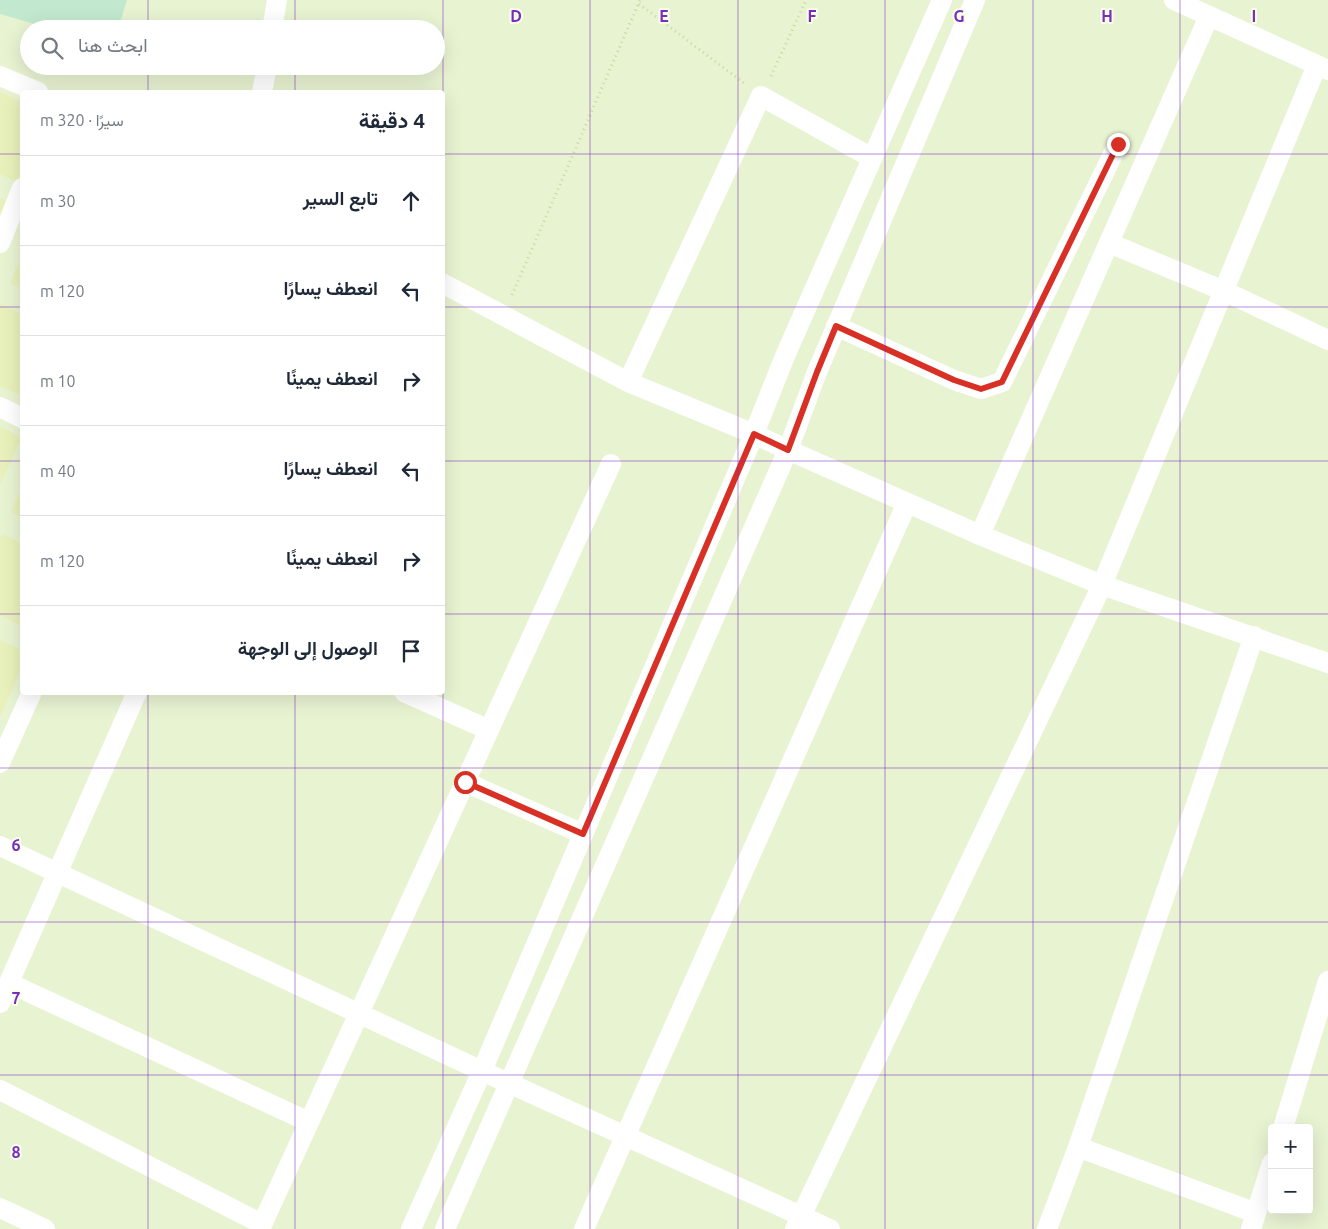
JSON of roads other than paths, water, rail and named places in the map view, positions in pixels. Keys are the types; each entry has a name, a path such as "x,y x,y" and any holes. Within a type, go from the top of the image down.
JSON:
{"street":[{"path":"274,20 277,0"},
{"path":"411,1229 482,1071 754,434 785,356 942,0"},
{"path":"445,1229 788,450 836,326 975,0"},
{"path":"798,1223 1102,586 1224,291 1322,68 1174,0"},
{"path":"980,535 1209,16"},
{"path":"262,90 265,75"},
{"path":"0,76 33,90"},
{"path":"628,382 761,96 872,158"},
{"path":"836,326 954,380 981,389 1002,382 1118,144"},
{"path":"0,243 20,193"},
{"path":"1109,243 1224,291 1328,340"},
{"path":"445,285 628,382 754,434 980,535 1102,586 1254,636 1328,663"},
{"path":"0,407 20,417"},
{"path":"0,1090 261,1227 611,464"},
{"path":"584,1229 907,503"},
{"path":"1047,1229 1078,1147 1254,636"},
{"path":"0,763 31,695"},
{"path":"0,1003 136,695"},
{"path":"411,695 489,730"},
{"path":"465,782 583,834"},
{"path":"0,846 510,1084 626,1136 798,1223 830,1229"},
{"path":"1284,1124 1328,981"},
{"path":"9,984 309,1122"},
{"path":"1078,1147 1254,1221 1270,1169"},
{"path":"0,1208 45,1229"}]}
